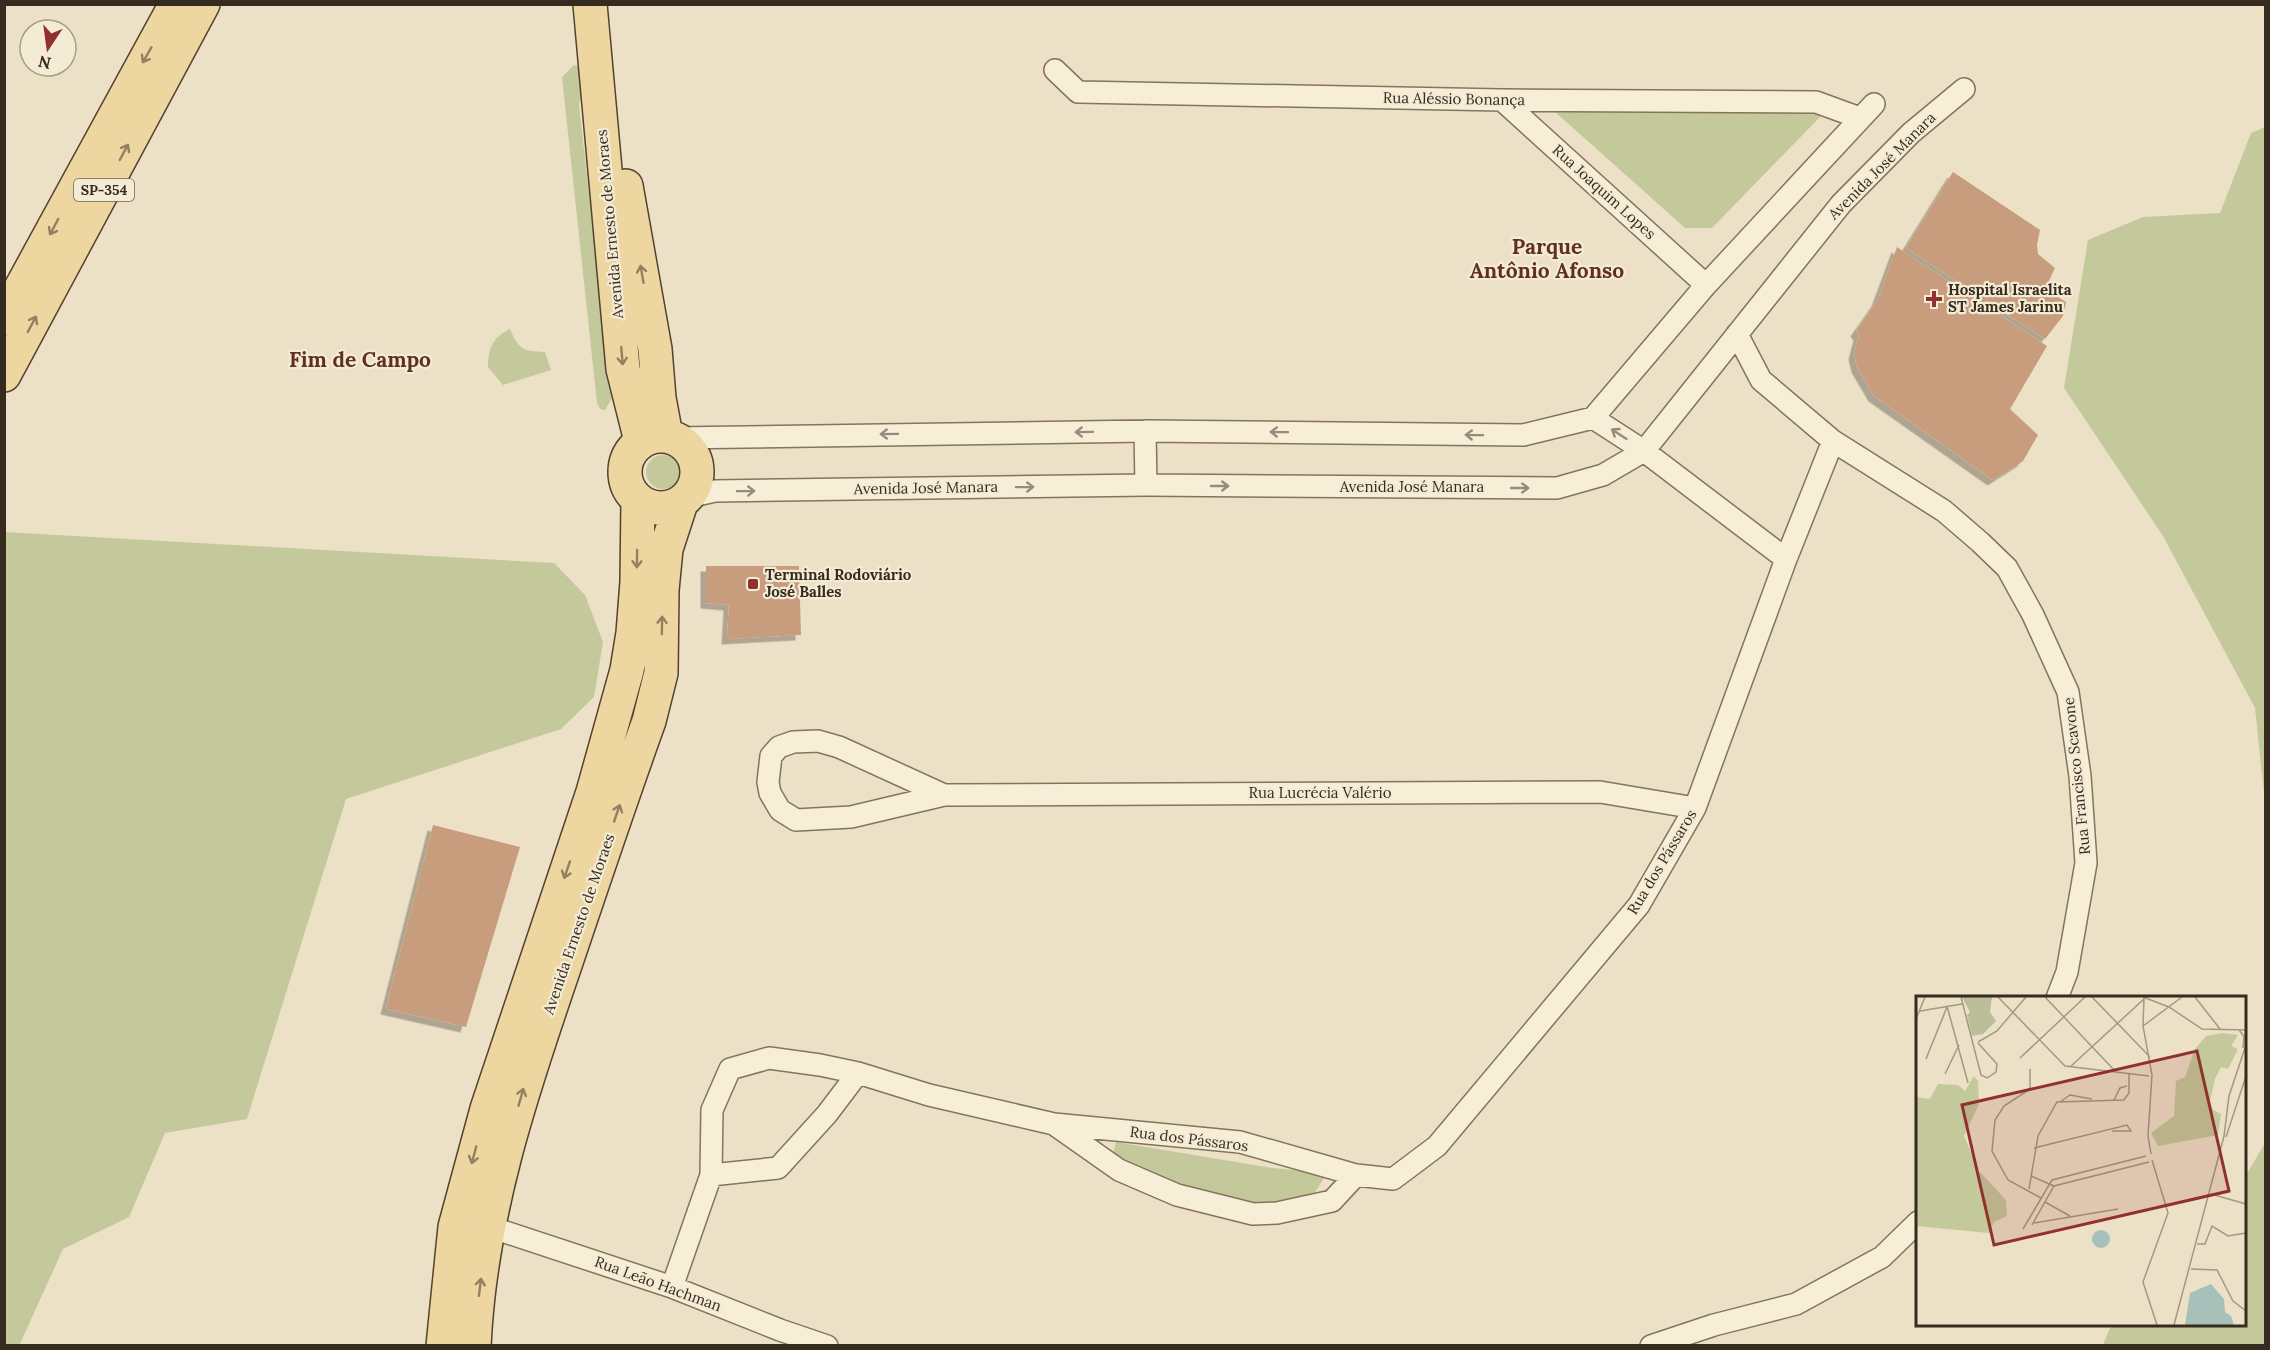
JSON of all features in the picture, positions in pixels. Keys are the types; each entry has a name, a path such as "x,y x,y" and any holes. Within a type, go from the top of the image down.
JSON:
{"main road":[{"name":"Avenida Ernesto de Moraes","path":"590,4 623,369 661,438"},
{"name":"Avenida Ernesto de Moraes","path":"612,4 615,127 655,349 661,438"},
{"name":"SP-354","path":"4,319 179,6"},
{"name":"SP-354","path":"4,375 179,6"},
{"path":"661,438 690,450 697,469 693,488 684,500 660,508 649,506 638,500 627,484 625,465 634,447 661,438"},
{"name":"Avenida Ernesto de Moraes","path":"443,1346 455,1227 487,1109 593,792 627,670 637,582 638,500"},
{"name":"Avenida Ernesto de Moraes","path":"474,1346 487,1226 504,1155 525,1084 649,722 661,673 662,590 666,549 684,500"}],"street":[{"name":"Rua Aléssio Bonança","path":"1055,70 1078,93 1502,100 1816,102 1867,111 1706,285"},
{"name":"Avenida José Manara","path":"684,500 716,491 1146,485 1557,488 1603,475 1644,451 1840,204 1911,133 1964,89"},
{"name":"Rua Joaquim Lopes","path":"1502,100 1706,285"},
{"path":"661,438 1145,431 1523,435 1593,418 1706,285"},
{"name":"Rua Francisco Scavone","path":"1737,334 1761,380 1833,441 1944,511 2007,568 2033,615 2068,692 2080,776 2086,863 2067,972 2058,996"},
{"path":"1593,418 1644,451 1786,559"},
{"path":"1145,431 1146,485"},
{"name":"Rua dos Pássaros","path":"672,1287 711,1175 712,1110 730,1069 769,1058 820,1065 929,1095 1054,1124 1240,1142 1356,1175 1393,1179 1437,1146 1640,905 1695,808 1786,559 1833,441"},
{"name":"Rua Lucrécia Valério","path":"944,795 839,747 818,741 793,742 778,747 771,756 768,782 770,794 780,810 796,820 851,817 944,795 1600,792 1695,808"},
{"path":"711,1175 778,1168 827,1114 858,1074"},
{"name":"Rua dos Pássaros","path":"1054,1124 1119,1170 1177,1195 1252,1214 1277,1213 1332,1202 1356,1175"},
{"path":"1651,1346 1714,1325 1796,1304 1882,1257 1916,1223"},
{"name":"Rua Leão Hachman","path":"487,1226 672,1287 785,1338 827,1346"}],"green space":[{"path":"574,65 588,68 579,105 612,398 605,410 600,409 597,403 562,77"},
{"path":"1808,103 1820,117 1712,228 1685,228 1553,110"},
{"path":"2265,127 2265,803 2255,708 2163,536 2064,388 2088,240 2143,217 2220,213 2251,133"},
{"path":"510,329 516,341 523,348 545,352 551,370 503,385 488,367 488,360 493,344 499,336"},
{"path":"663,455 675,460 680,472 675,484 663,489 651,484 646,472 651,460"},
{"path":"4,532 554,563 585,595 603,642 594,697 561,729 346,799 247,1119 165,1133 129,1217 63,1249 19,1346 4,1345"},
{"path":"1116,1142 1272,1168 1327,1173 1314,1194 1262,1204 1226,1200 1159,1182 1112,1157"},
{"path":"2265,1143 2265,1345 2103,1345 2113,1326 2246,1326 2246,1175"}],"building":[{"path":"1953,172 2040,230 2038,254 2055,268 2045,289 2066,302 2063,316 2045,339 1906,248"},
{"path":"1897,247 2047,346 2010,409 2038,435 2023,461 1993,480 1874,396 1857,367 1854,354 1859,335 1856,331 1877,301"},
{"name":"Terminal Rodoviário José Balles","path":"706,566 799,566 801,635 727,639 729,605 706,603"},
{"path":"433,825 520,847 466,1027 386,1009"}],"place":[{"name":"Hospital Israelita ST James Jarinu","path":"1934,299"},
{"name":"Terminal Rodoviário José Balles","path":"753,584"}],"district":[{"name":"Parque Antônio Afonso","path":"1547,259"},
{"name":"Fim de Campo","path":"360,360"}]}
